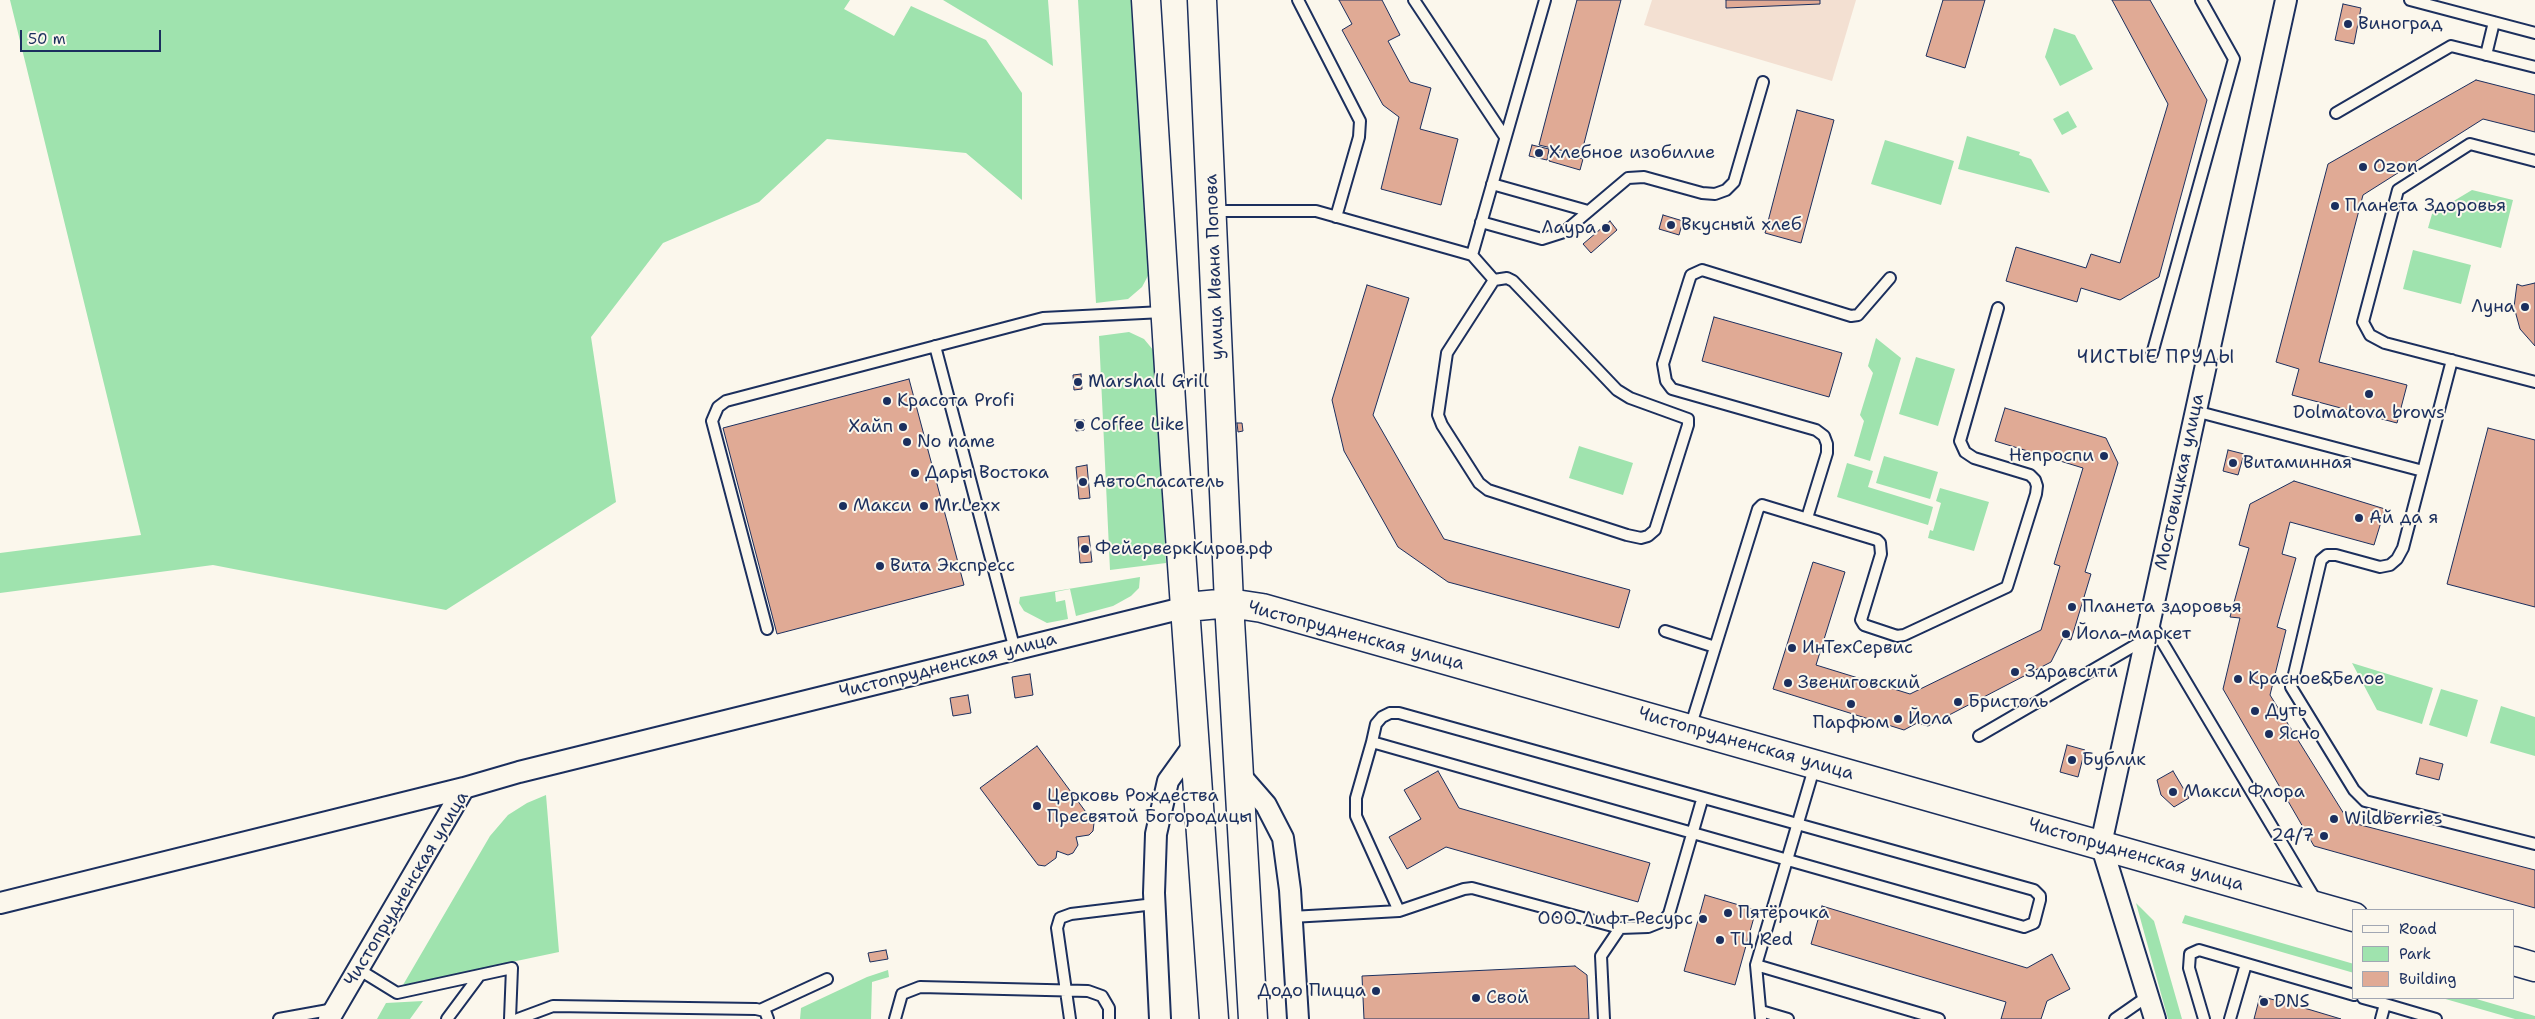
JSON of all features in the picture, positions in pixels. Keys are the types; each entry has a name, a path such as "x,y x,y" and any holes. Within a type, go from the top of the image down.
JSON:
{"main road":[{"path":"1146,0 1165,312 1187,607 1214,1019"},
{"name":"улица Ивана Попова","path":"1202,0 1229,603 1253,1019"},
{"name":"Чистопрудненская улица","path":"1187,607 1229,603 1262,608 2352,916"},
{"path":"2515,961 2535,967"}],"street":[{"name":"Мостовицкая улица","path":"2154,1019 2101,844 2286,0"},
{"name":"Чистопрудненская улица","path":"332,1014 464,788 519,772 1187,607"},
{"path":"1160,1019 1154,904 1156,834 1168,781 1196,742"},
{"path":"1239,774 1266,805 1283,838 1298,1019"},
{"path":"0,903 464,788"}],"lane":[{"path":"1298,0 1360,121 1359,136 1336,217"},
{"path":"1414,0 1505,137"},
{"path":"1472,255 1545,0"},
{"path":"2152,354 2234,59 2201,0"},
{"path":"2410,0 2535,33"},
{"path":"2486,55 2494,22"},
{"path":"2336,113 2451,46 2535,67"},
{"path":"1481,222 1542,239 1564,232 1621,183 1635,177 1702,194 1715,194 1726,190 1734,182 1763,82"},
{"path":"2535,161 2470,144 2398,190 2363,322 2370,335 2385,343 2535,382"},
{"path":"1492,184 1588,211"},
{"path":"1212,211 1316,211 1472,255 1494,280"},
{"path":"1807,518 1827,453 1827,444 1824,436 1816,430 1672,389 1666,381 1663,364 1691,275 1702,270 1851,316 1858,315 1890,278"},
{"path":"1507,278 1513,281 1623,394 1688,419 1688,426 1655,530 1648,536 1641,538 1628,535 1488,490 1479,483 1442,425 1438,416 1447,353 1452,341 1494,280 1507,278"},
{"path":"1690,728 1759,507 1764,505 1877,540 1880,543 1881,554 1861,620 1864,625 1897,636 1904,635 2006,587 2036,494 2036,480 2030,475 1974,458 1965,452 1960,441 1998,308"},
{"path":"767,629 712,421 714,413 726,401 1043,318 1165,312"},
{"path":"935,346 1015,650"},
{"path":"2452,360 2403,548 2397,559 2390,565 2380,567 2336,555 2327,555 2321,560 2290,687 2354,790 2365,801 2535,844"},
{"path":"2195,412 2423,471"},
{"path":"1979,736 2149,630 2321,908"},
{"path":"1665,631 1715,647"},
{"path":"1372,742 2024,927 2034,923 2040,896 2034,890 1702,800 1399,713 1390,713 1382,717 1376,724 1356,798 1356,816 1399,912"},
{"path":"1788,1019 1761,1015 1756,965 1816,764"},
{"path":"1291,917 1399,912 1464,888 1472,888 1620,928 1648,927 1663,921 1669,914 1702,800"},
{"path":"1070,1019 1057,928 1060,918 1071,914 1154,904"},
{"path":"1604,1019 1601,956 1620,928"},
{"path":"2204,1019 2188,968 2190,954 2199,950 2352,994"},
{"path":"2230,1019 2246,964"},
{"path":"1756,965 1938,1019"},
{"path":"358,969 397,993 512,968 510,1019"},
{"path":"447,1019 479,976"},
{"path":"518,1019 553,1006 762,1009 828,979"},
{"path":"895,1019 902,994 920,987 1088,991 1102,996 1109,1008 1109,1019"},
{"path":"2115,1019 2148,996"},
{"path":"2367,999 2436,1019"},
{"path":"2381,1019 2385,1004"},
{"path":"762,1009 767,1014 768,1019"},
{"path":"279,1019 332,1014"}],"shaded area":[{"path":"1652,0 1856,0 1832,81 1644,25"}],"green space":[{"path":"10,0 850,0 844,9 894,36 911,6 986,40 1022,93 1022,200 966,153 827,139 759,202 663,243 591,337 616,502 446,610 213,565 0,593 0,553 141,535"},
{"path":"943,0 1048,0 1053,66"},
{"path":"1078,0 1136,0 1150,272 1142,287 1128,299 1096,303"},
{"path":"2054,28 2075,35 2093,69 2060,86 2045,57"},
{"path":"2068,111 2077,127 2062,135 2053,119"},
{"path":"1967,136 2020,152 2019,155 2031,159 2050,193 1958,169"},
{"path":"1885,140 1954,161 1941,205 1871,184"},
{"path":"2472,190 2513,200 2501,248 2428,228 2432,214"},
{"path":"2413,250 2471,265 2461,304 2403,289"},
{"path":"1129,332 1144,339 1154,351 1166,563 1110,570 1099,336"},
{"path":"1876,338 1901,358 1870,461 1854,456 1864,421 1860,415 1873,373 1868,366"},
{"path":"1916,357 1955,369 1938,426 1899,414"},
{"path":"1579,446 1633,463 1623,495 1569,478"},
{"path":"1884,456 1938,472 1930,499 1876,483"},
{"path":"1847,463 1873,471 1868,487 1933,507 1928,525 1837,497"},
{"path":"1940,488 1989,502 1974,551 1928,538 1930,530 1933,531 1941,503 1936,501"},
{"path":"1140,577 1139,588 1131,596 1113,606 1076,616 1070,589 1055,592 1056,602 1065,600 1068,619 1047,623 1024,611 1019,603 1020,597"},
{"path":"2352,663 2433,688 2422,724 2377,710"},
{"path":"2441,689 2478,700 2467,737 2429,725"},
{"path":"2501,706 2535,717 2535,756 2490,743"},
{"path":"546,795 559,952 403,985 490,836 508,815 527,803"},
{"path":"2136,903 2154,921 2182,1019 2168,1019"},
{"path":"2185,915 2352,963 2352,972 2182,923"},
{"path":"888,970 889,977 872,982 871,1019 800,1019 801,1008 867,977"},
{"path":"2445,999 2476,999 2535,1016 2535,1019 2515,1019"},
{"path":"423,1001 410,1019 377,1019 386,1003"}],"building":[{"path":"1339,0 1382,0 1400,35 1388,41 1410,82 1431,88 1420,129 1458,139 1441,205 1381,189 1399,117 1383,105 1342,30 1352,24"},
{"path":"1577,0 1621,0 1581,155 1539,145"},
{"path":"1726,0 1820,0 1820,4 1726,8"},
{"path":"1943,0 1985,0 1965,68 1926,56"},
{"path":"2112,0 2150,0 2207,100 2159,277 2120,300 2081,288 2077,302 2006,281 2016,247 2086,268 2091,254 2120,263 2168,104"},
{"name":"Виноград","path":"2343,4 2361,8 2354,44 2335,40"},
{"path":"2476,80 2535,95 2535,132 2483,119 2363,195 2319,362 2407,385 2397,423 2292,395 2299,369 2276,362 2328,164"},
{"path":"1797,110 1834,120 1801,243 1765,233"},
{"name":"Хлебное изобилие","path":"1532,145 1549,149 1547,160 1529,156"},
{"path":"1552,151 1583,159 1580,170 1549,161"},
{"name":"Вкусный хлеб","path":"1663,215 1683,221 1679,235 1659,229"},
{"path":"1610,221 1617,230 1591,253 1583,244"},
{"path":"2535,283 2535,346 2520,329 2514,307 2517,284 2522,286"},
{"path":"1367,285 1409,298 1373,415 1444,539 1630,590 1619,628 1448,582 1398,547 1344,451 1332,400"},
{"path":"1714,317 1842,353 1829,397 1702,361"},
{"name":"Marshall Grill","path":"1081,374 1082,389 1074,390 1073,375"},
{"name":"Макси","path":"909,379 964,585 777,634 723,428"},
{"path":"2005,408 2106,438 2118,463 2085,572 2091,574 2071,640 2063,638 2051,662 1928,726 1917,723 1904,730 1773,689 1813,562 1845,572 1816,665 1910,694 2041,630 2060,566 2054,564 2083,468 1995,441"},
{"name":"Coffee Like","path":"1075,420 1084,420 1084,430 1076,431"},
{"path":"1237,423 1242,423 1243,431 1238,432"},
{"path":"2488,428 2535,440 2535,607 2447,584"},
{"name":"Витаминная","path":"2228,450 2244,454 2238,475 2223,471"},
{"name":"АвтоСпасатель","path":"1087,465 1090,498 1079,499 1076,467"},
{"path":"2294,481 2385,509 2374,545 2290,522 2282,554 2296,558 2277,627 2286,630 2270,695 2349,822 2535,870 2535,908 2314,846 2223,689 2240,618 2230,617 2249,548 2239,545 2250,504"},
{"name":"ФейерверкКиров.рф","path":"1089,536 1092,562 1080,563 1078,537"},
{"path":"1030,674 1033,695 1015,698 1012,677"},
{"path":"968,695 971,713 953,716 950,698"},
{"path":"2067,745 2085,750 2078,777 2060,772"},
{"name":"Церковь Рождества Пресвятой Богородицы","path":"1037,746 1094,823 1093,831 1089,835 1076,837 1078,845 1073,853 1068,855 1057,851 1056,858 1045,866 1038,865 980,788"},
{"path":"2420,758 2443,764 2439,780 2416,774"},
{"path":"1438,771 1459,808 1650,863 1638,902 1446,847 1407,869 1389,837 1421,819 1404,790"},
{"name":"Макси Флора","path":"2173,771 2189,798 2174,807 2161,795 2157,780"},
{"name":"ТЦ Red","path":"1705,895 1756,910 1735,985 1684,971"},
{"path":"1822,906 2027,968 2052,954 2070,989 2047,1001 2041,1019 2001,1019 2006,1002 1811,944"},
{"path":"886,950 888,959 870,962 868,953"},
{"name":"Свой","path":"1575,966 1587,975 1589,1019 1364,1019 1362,976"},
{"path":"2260,996 2311,1010 2341,1019 2254,1019"}],"place":[{"name":"Виноград","path":"2348,24"},
{"name":"Хлебное изобилие","path":"1539,153"},
{"name":"Ozon","path":"2363,167"},
{"name":"Планета Здоровья","path":"2335,206"},
{"name":"Вкусный хлеб","path":"1671,225"},
{"name":"Лаура","path":"1606,228"},
{"name":"Луна","path":"2525,307"},
{"name":"Marshall Grill","path":"1078,382"},
{"name":"Dolmatova brows","path":"2369,394"},
{"name":"Красота Profi","path":"887,401"},
{"name":"Coffee Like","path":"1080,425"},
{"name":"Хайп","path":"903,427"},
{"name":"No name","path":"907,442"},
{"name":"Непроспи","path":"2104,456"},
{"name":"Витаминная","path":"2233,463"},
{"name":"Дары Востока","path":"915,473"},
{"name":"АвтоСпасатель","path":"1083,482"},
{"name":"Макси","path":"843,506"},
{"name":"Mr.Lexx","path":"924,506"},
{"name":"Ай да я","path":"2359,518"},
{"name":"ФейерверкКиров.рф","path":"1085,549"},
{"name":"Вита Экспресс","path":"880,566"},
{"name":"Планета здоровья","path":"2072,607"},
{"name":"Йола-маркет","path":"2066,634"},
{"name":"ИнТехСервис","path":"1792,648"},
{"name":"Здравсити","path":"2015,672"},
{"name":"Красное&Белое","path":"2238,679"},
{"name":"Звениговский","path":"1788,683"},
{"name":"Бристоль","path":"1958,702"},
{"name":"Парфюм","path":"1851,704"},
{"name":"Дуть","path":"2255,711"},
{"name":"Йола","path":"1898,719"},
{"name":"Ясно","path":"2269,734"},
{"name":"Бублик","path":"2072,760"},
{"name":"Макси Флора","path":"2173,792"},
{"name":"Церковь Рождества Пресвятой Богородицы","path":"1037,806"},
{"name":"Wildberries","path":"2334,819"},
{"name":"24/7","path":"2324,836"},
{"name":"Пятёрочка","path":"1728,913"},
{"name":"ООО Лифт-Ресурс","path":"1703,919"},
{"name":"ТЦ Red","path":"1720,940"},
{"name":"Додо Пицца","path":"1376,991"},
{"name":"Свой","path":"1476,998"},
{"name":"DNS","path":"2264,1002"}],"district":[{"name":"ЧИСТЫЕ ПРУДЫ","path":"2156,358"}]}
